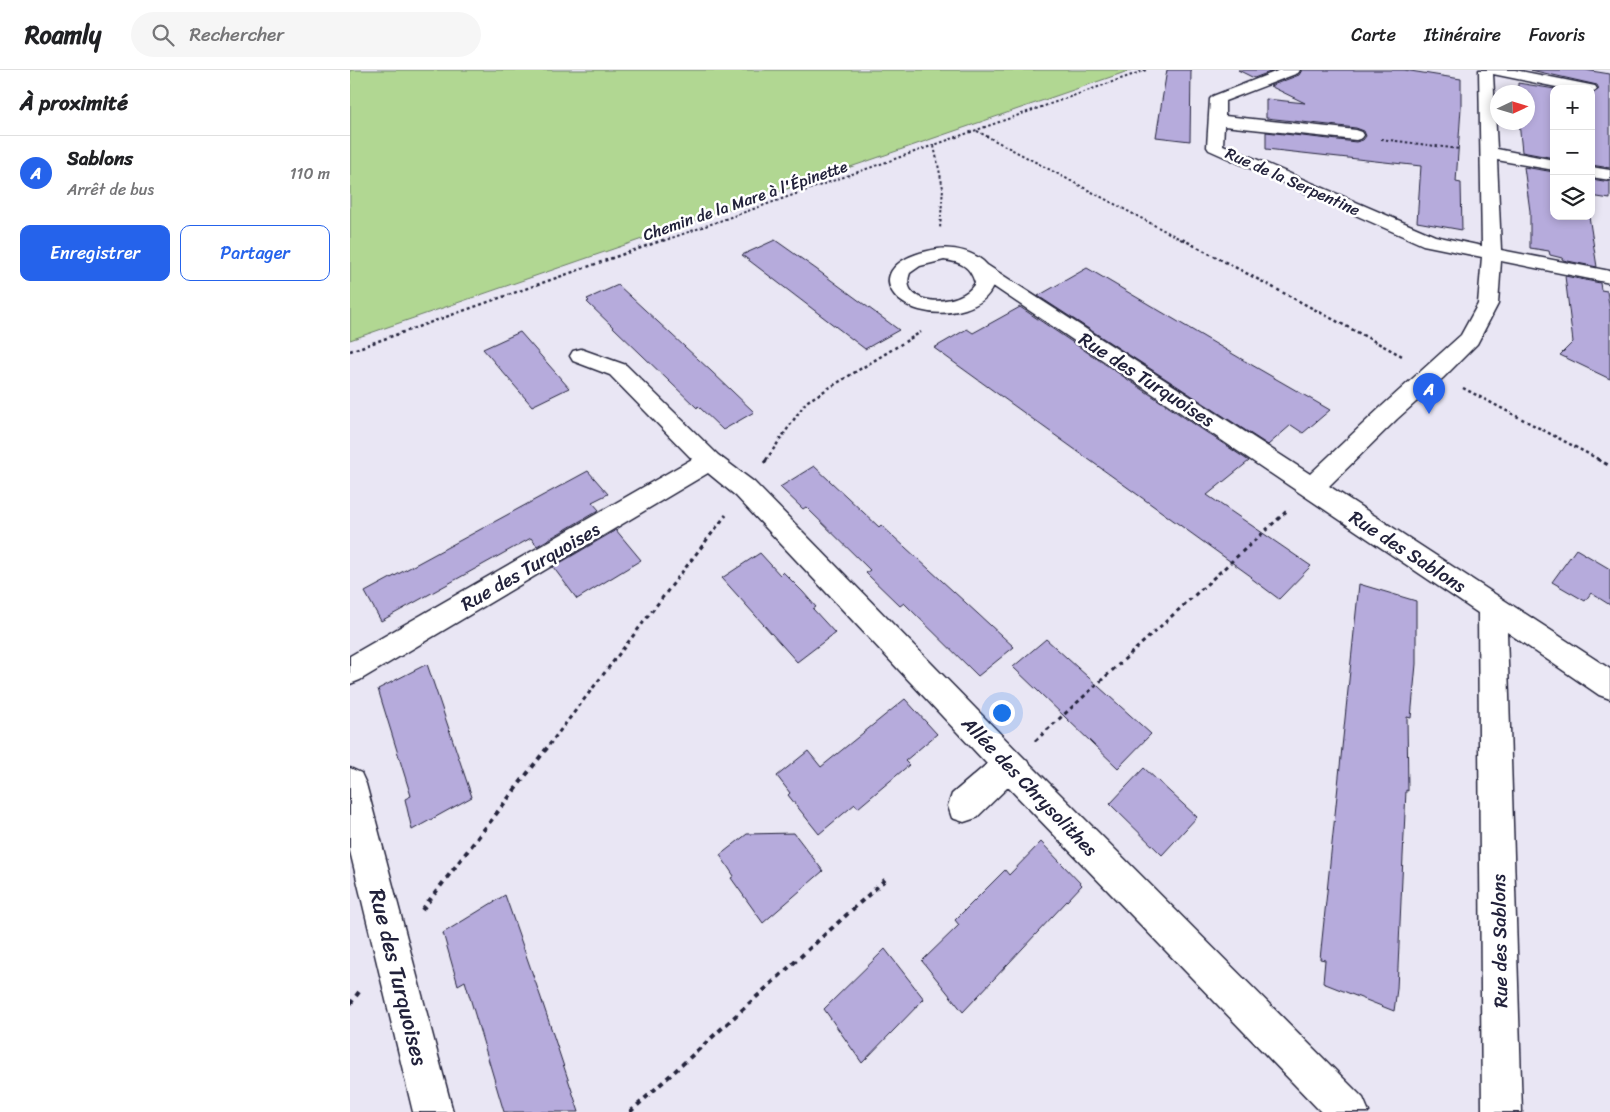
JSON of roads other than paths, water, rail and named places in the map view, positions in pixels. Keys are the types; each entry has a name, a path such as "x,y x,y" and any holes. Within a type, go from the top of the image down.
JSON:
{"street":[{"name":"Rue de la Serpentine","path":"1293,70 1218,99 1215,147 1430,241 1492,254"},
{"path":"1312,488 1389,413 1470,339 1488,304 1492,254 1486,70"},
{"path":"1493,70 1569,85"},
{"path":"1217,120 1356,136"},
{"path":"1489,153 1550,164"},
{"path":"1595,173 1610,175"},
{"path":"1492,254 1610,276"},
{"path":"930,255 960,256 982,270 985,283 979,293 962,304 946,307 930,306 907,298 900,290 898,281 902,270 910,263 930,255"},
{"name":"Rue des Turquoises","path":"982,270 1312,488"},
{"name":"Allée des Chrysolithes","path":"581,356 618,370 709,461 745,489 1009,765 1349,1112"},
{"name":"Rue des Turquoises","path":"350,670 709,461"},
{"name":"Rue des Sablons","path":"1312,488 1492,606 1502,1112"},
{"path":"1492,606 1610,685"},
{"path":"964,806 1009,765"},
{"name":"Rue des Turquoises","path":"350,784 433,1112"}],"place":[{"name":"Sablons","path":"1429,414"}]}
